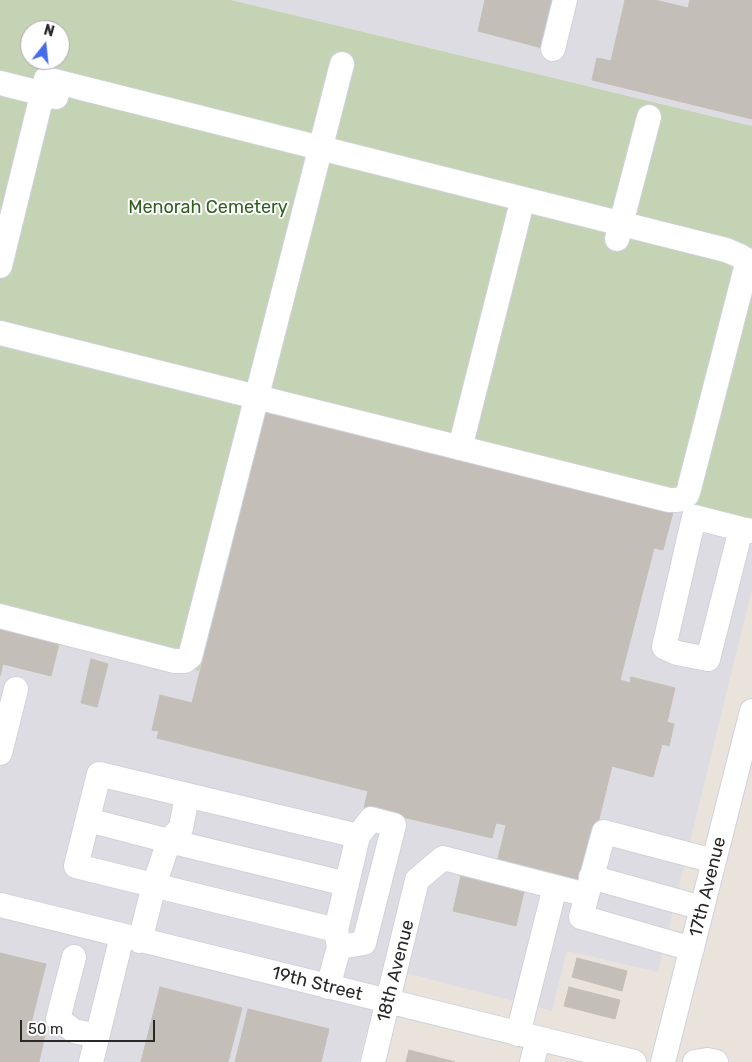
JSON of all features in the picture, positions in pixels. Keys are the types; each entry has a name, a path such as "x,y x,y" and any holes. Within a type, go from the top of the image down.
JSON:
{"street":[{"path":"553,49 565,0"},
{"path":"0,616 174,661 185,661 190,657 342,64"},
{"path":"0,266 46,79 519,214 726,250 749,267 689,489 687,495 682,499 669,500 0,334"},
{"path":"0,83 43,94"},
{"path":"619,231 649,117"},
{"path":"319,156 619,231"},
{"path":"460,448 519,214"},
{"path":"694,517 746,530 708,659 677,653 664,647 694,517"},
{"path":"0,753 16,689"},
{"name":"17th Avenue","path":"663,1062 752,711"},
{"path":"328,987 337,939 346,884 358,836 371,819 394,825 364,943 337,939 154,886 76,866 100,774 358,836"},
{"path":"91,1062 97,1036 131,939 154,886 169,841 181,828 187,796"},
{"path":"88,820 346,884"},
{"path":"692,949 581,917 604,832 714,861"},
{"name":"18th Avenue","path":"374,1062 418,880 444,858 555,887"},
{"path":"532,1062 528,1036 555,887 589,886 702,908"},
{"name":"19th Street","path":"0,905 131,939 634,1062"},
{"path":"74,957 58,1019 74,1031 97,1036"},
{"path":"695,1062 707,1060 716,1062"}],"shaded area":[{"path":"231,0 752,0 752,126"},
{"path":"263,408 752,520 752,589 658,972 567,951 552,1011 383,967 359,1062 0,1062 0,621"}],"green space":[{"name":"Menorah Cemetery","path":"0,0 231,0 752,126 752,520 263,408 199,671 0,621"}],"building":[{"path":"485,0 554,0 542,48 478,31"},
{"path":"625,0 655,0 688,8 690,0 752,0 752,119 592,80 597,58 611,61"},
{"path":"266,411 673,512 663,550 654,548 620,680 630,683 631,677 675,688 667,722 674,724 669,746 662,744 653,777 612,766 582,888 496,867 506,825 496,823 492,838 364,808 368,791 157,738 159,731 152,730 160,695 192,703"},
{"path":"0,625 60,640 51,676 3,664 0,676"},
{"path":"91,659 108,664 97,707 81,703"},
{"path":"461,876 524,891 516,926 453,911"},
{"path":"0,953 46,964 29,1031 45,1035 39,1062 0,1062"},
{"path":"577,958 627,971 622,991 572,977"},
{"path":"160,987 242,1008 228,1062 141,1062"},
{"path":"569,987 620,1000 615,1019 564,1006"},
{"path":"248,1009 329,1029 321,1062 235,1062"},
{"path":"409,1050 455,1062 406,1062"}]}
